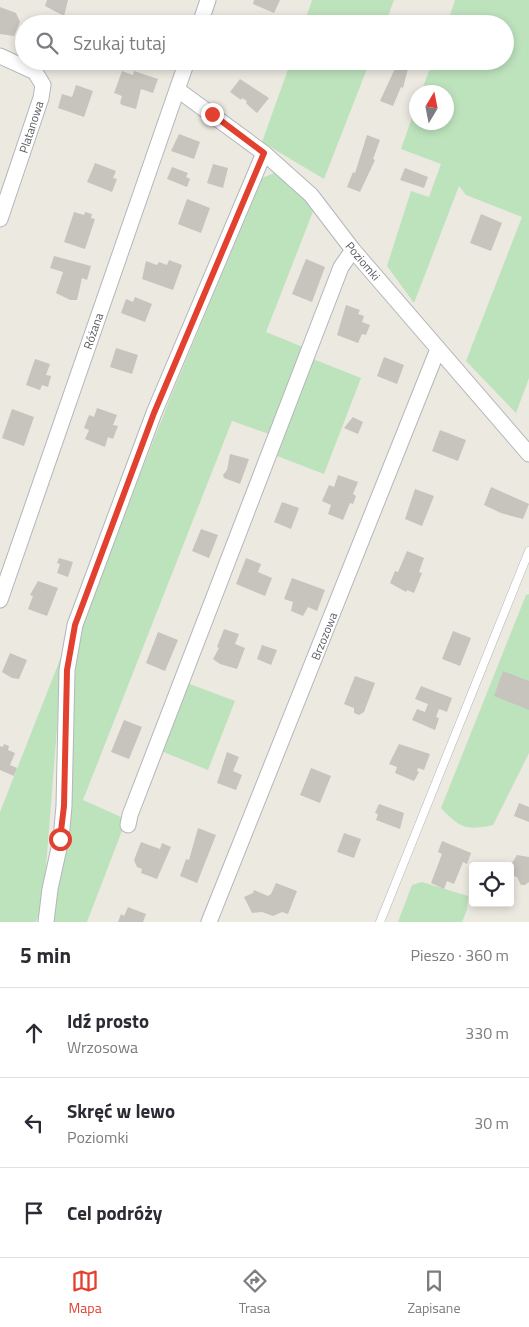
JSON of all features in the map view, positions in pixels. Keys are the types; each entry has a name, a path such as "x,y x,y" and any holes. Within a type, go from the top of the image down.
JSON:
{"street":[{"path":"203,15 208,0"},
{"name":"Platanowa","path":"0,56 15,63"},
{"name":"Platanowa","path":"0,219 41,98 43,84 36,72 32,70"},
{"name":"Różana","path":"0,600 185,70"},
{"name":"Poziomki","path":"178,90 264,153 311,195 353,250 529,454"},
{"path":"46,922 63,814 67,670 75,625 154,413 264,153"},
{"path":"128,825 169,712 341,267 353,250"},
{"name":"Brzozowa","path":"209,922 438,350"}],"lane":[{"path":"380,922 529,551"}],"green space":[{"path":"312,0 394,0 388,15 307,15"},
{"path":"455,0 529,0 529,378 516,413 466,361 522,217 466,195 459,186 414,303 387,266 411,191 429,197 441,164 401,149 409,126 409,130 454,130 454,85 424,85 430,70 514,70 514,15 450,15"},
{"path":"288,70 366,70 324,179 262,142"},
{"path":"274,173 296,190 314,209 266,332 303,347 269,434 232,421 83,800 121,817 125,823 87,922 49,922 80,627 169,401 262,178"},
{"path":"313,359 361,378 324,474 277,456 277,449"},
{"path":"529,594 529,753 493,825 470,828 453,820 441,808 526,595"},
{"path":"63,652 43,905 36,922 0,922 0,812"},
{"path":"187,683 235,701 208,770 161,751"},
{"path":"422,882 468,896 467,910 462,922 398,922 412,885"}],"building":[{"path":"47,0 68,0 64,15 45,6"},
{"path":"254,0 280,0 274,13 253,4"},
{"path":"0,7 17,15 15,15 14,36 0,34"},
{"path":"394,70 408,70 403,88 401,87 393,106 380,101"},
{"path":"122,71 133,75 134,71 158,79 153,93 141,89 136,109 122,105 120,103 122,96 114,93"},
{"path":"240,79 269,98 257,113 246,103 247,101 242,98 241,100 230,92"},
{"path":"76,85 93,91 84,117 58,108 62,94 72,97"},
{"path":"179,134 200,142 194,159 171,151"},
{"path":"367,135 380,140 373,159 375,160 360,192 347,187 353,172 355,173"},
{"path":"95,163 116,171 113,178 117,179 112,192 87,182"},
{"path":"213,164 228,168 223,188 207,183"},
{"path":"172,167 188,173 186,177 190,179 187,187 167,179"},
{"path":"405,168 428,177 424,188 400,180"},
{"path":"187,199 210,208 201,233 178,224"},
{"path":"74,212 84,215 85,212 92,214 91,218 95,219 85,249 64,242"},
{"path":"481,214 502,223 491,251 470,243"},
{"path":"54,256 91,266 87,280 82,278 77,300 70,300 56,293 63,272 50,268"},
{"path":"306,259 325,267 312,302 292,294"},
{"path":"169,260 182,265 173,290 142,279 146,261 157,265 159,262 167,265"},
{"path":"135,297 152,304 145,322 121,313 126,299 133,302"},
{"path":"346,305 360,310 358,314 364,316 362,322 370,325 366,335 362,334 358,343 337,335"},
{"path":"116,348 138,355 132,374 110,367"},
{"path":"384,357 404,365 397,384 377,376"},
{"path":"35,359 50,364 46,375 51,376 48,387 42,385 40,390 26,385"},
{"path":"97,408 117,415 113,425 118,426 113,439 108,437 105,447 85,439 89,430 84,428 89,415 94,417"},
{"path":"12,409 34,417 24,446 2,438"},
{"path":"353,417 363,422 358,434 344,428"},
{"path":"440,430 466,440 458,461 432,451"},
{"path":"230,454 249,459 240,484 224,478 223,475 227,470"},
{"path":"338,475 358,482 353,494 356,496 353,504 350,503 343,520 328,514 331,505 322,501 329,485 334,487"},
{"path":"491,487 529,504 523,519 501,513 484,505"},
{"path":"415,489 434,496 422,526 405,519"},
{"path":"282,502 299,508 291,529 274,522"},
{"path":"201,529 218,535 209,558 192,551"},
{"path":"407,551 424,558 419,572 422,573 414,593 407,590 406,592 390,583 395,571 398,572"},
{"path":"59,558 73,562 68,577 57,573 60,564 57,563"},
{"path":"246,558 261,564 258,572 272,578 265,596 236,584"},
{"path":"292,578 325,590 317,611 308,607 303,616 291,611 293,602 284,599"},
{"path":"38,581 58,588 47,616 28,609 33,596 30,595"},
{"path":"224,629 239,634 235,644 245,648 237,669 220,664 213,659 219,648 217,647"},
{"path":"453,631 471,638 460,666 442,659"},
{"path":"158,632 178,640 165,671 146,663"},
{"path":"262,645 277,650 271,665 257,659"},
{"path":"10,653 27,660 19,679 12,678 2,672"},
{"path":"503,671 529,681 529,710 494,696"},
{"path":"355,676 375,683 364,712 359,715 354,713 354,708 344,704"},
{"path":"421,686 452,698 447,712 439,709 436,717 439,718 435,730 412,720 417,709 425,712 428,704 415,699"},
{"path":"124,720 142,727 129,759 111,752"},
{"path":"4,744 9,746 8,750 15,753 10,765 17,768 14,776 0,770 0,746 3,747"},
{"path":"399,744 430,754 424,770 418,768 417,771 419,772 414,781 395,773 397,767 389,764"},
{"path":"227,752 239,757 233,771 242,775 236,790 217,783"},
{"path":"311,768 331,776 320,803 300,795"},
{"path":"519,803 529,807 529,822 514,816"},
{"path":"379,804 404,813 400,829 376,820 378,814 375,813"},
{"path":"198,828 216,835 197,883 180,876 186,859 189,860"},
{"path":"344,833 361,839 354,858 337,852"},
{"path":"442,841 471,853 467,864 463,862 454,884 447,881 444,889 431,883 442,854 438,852"},
{"path":"141,842 160,849 162,843 171,847 157,879 141,873 142,869 137,867 134,860"},
{"path":"517,855 529,857 529,882 525,885 521,885 517,877 514,876 513,862"},
{"path":"276,883 297,891 288,914 282,912 273,916 262,912 252,913 244,897 253,893 254,890 268,896 271,894"},
{"path":"128,907 146,914 143,922 118,922 121,914 124,916"}],"route":[{"path":"60,839 64,806 67,670 75,625 154,413 264,153 212,114"}]}
